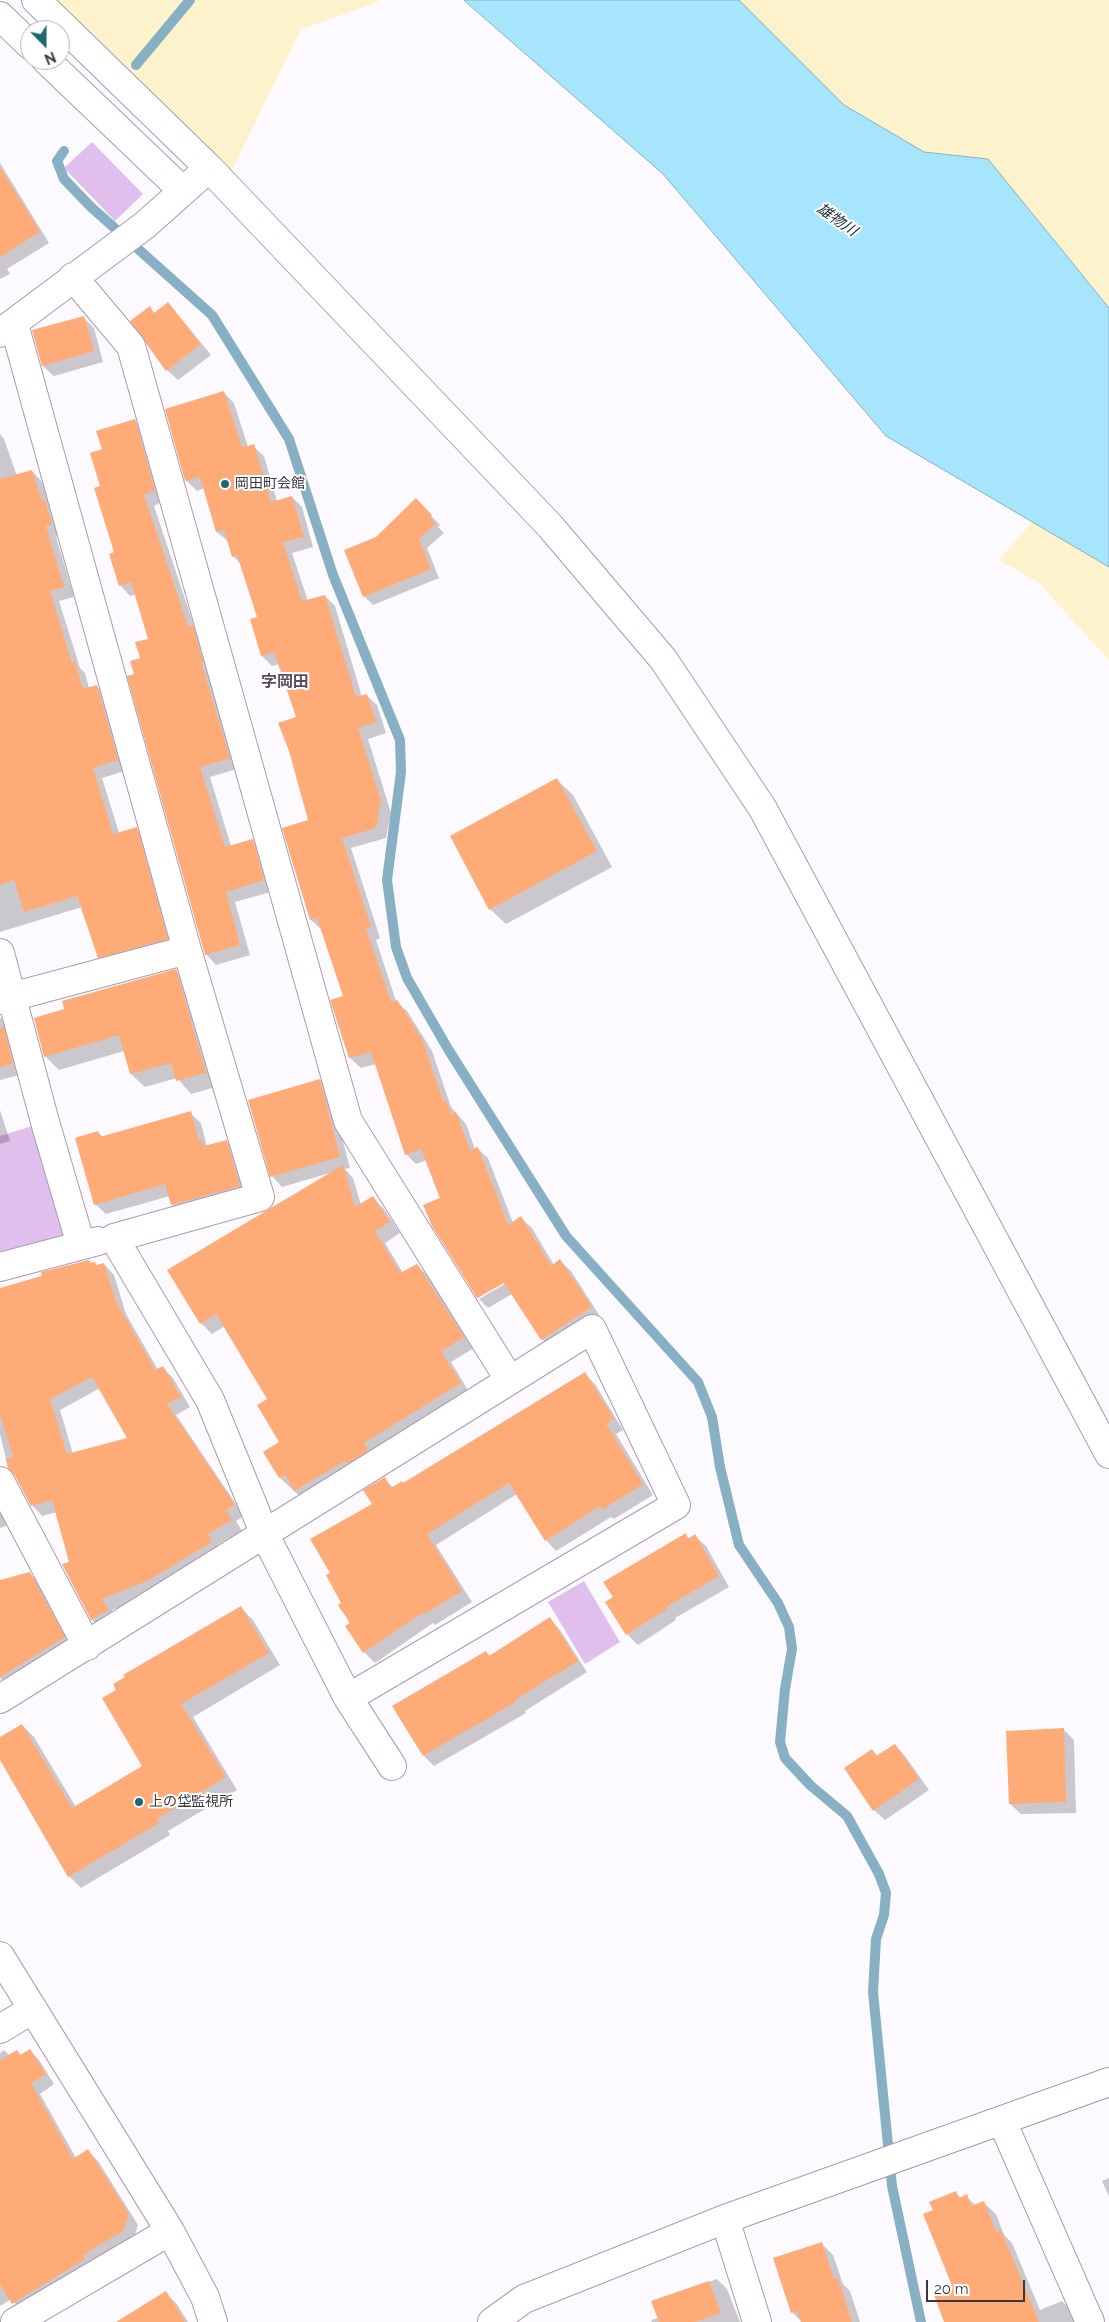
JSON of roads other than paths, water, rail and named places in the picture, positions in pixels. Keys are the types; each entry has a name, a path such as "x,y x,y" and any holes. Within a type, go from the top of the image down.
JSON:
{"street":[{"path":"36,0 209,168 550,526 663,659 762,809 1109,1454"},
{"path":"0,16 20,35"},
{"path":"57,70 183,190"},
{"path":"0,1267 114,1238 260,1197 7,328 145,225 209,168"},
{"path":"73,277 131,346 348,1122 508,1380"},
{"path":"6,998 187,950"},
{"path":"0,954 6,998 81,1245"},
{"path":"114,1238 210,1400 265,1535 348,1698 392,1766"},
{"path":"0,1700 592,1329 676,1505 348,1698"},
{"path":"0,1481 88,1646"},
{"path":"0,1956 170,2231 205,2297 213,2322"},
{"path":"0,2029 33,2009"},
{"path":"492,2322 528,2310 725,2219 1109,2082"},
{"path":"1002,2121 1090,2322"},
{"path":"725,2219 757,2322"},
{"path":"15,2322 170,2231"}],"water":[{"name":"雄物川","path":"464,0 739,0 844,105 924,152 988,159 1109,308 1109,567 886,436 663,174"}],"waterway":[{"path":"136,65 190,0"},
{"path":"64,151 57,161 64,179 91,207 212,315 289,439 333,575 400,740 401,772 387,880 396,947 407,978 448,1049 566,1236 698,1382 712,1417 720,1467 739,1545 778,1603 789,1627 792,1649 785,1689 780,1742 785,1758 810,1785 847,1816 879,1874 886,1893 884,1915 876,1939 873,1992 892,2186 921,2322"}],"place":[{"name":"岡田町会館","path":"225,484"},
{"name":"上の垈監視所","path":"139,1802"}],"district":[{"name":"字岡田","path":"285,682"}]}
